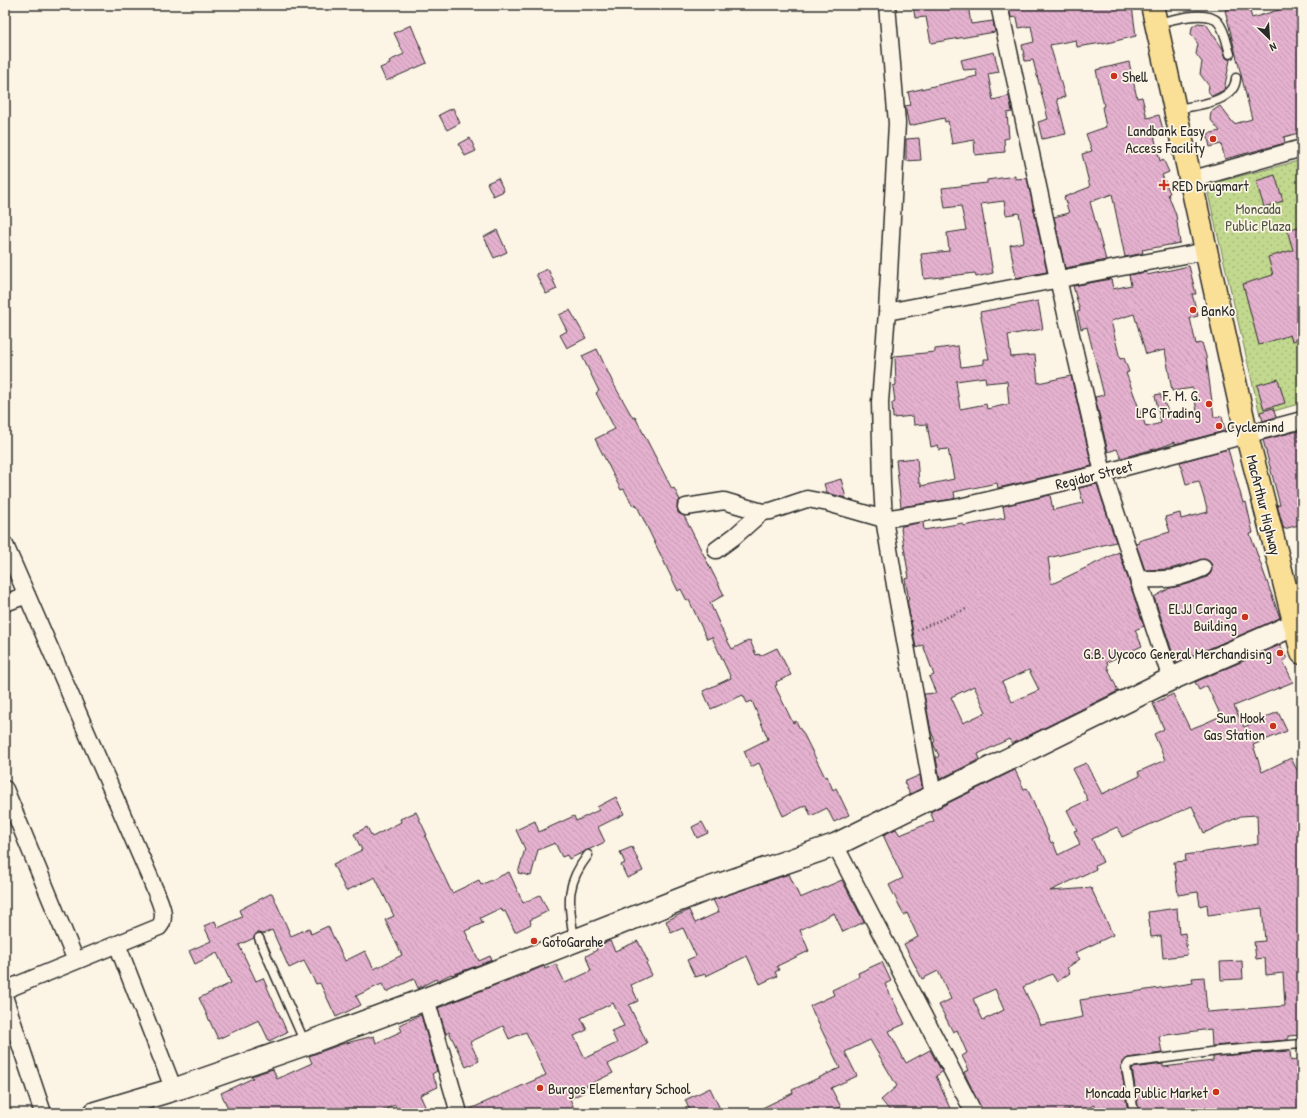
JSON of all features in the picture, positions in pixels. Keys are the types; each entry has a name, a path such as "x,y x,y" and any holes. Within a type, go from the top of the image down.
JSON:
{"highway":[{"name":"MacArthur Highway","path":"1154,14 1247,436 1298,623 1302,653"}],"street":[{"path":"887,5 897,123 887,312 880,402 880,444 884,519 933,795"},
{"path":"999,5 1058,279 1103,473 1171,679"},
{"path":"1190,180 1302,148"},
{"path":"887,312 1206,251"},
{"name":"Regidor Street","path":"884,519 955,508 1103,473 1247,436 1302,420"},
{"path":"686,507 724,501 762,512 771,511 807,499 828,503 884,519"},
{"path":"716,550 735,536 762,512"},
{"path":"5,545 150,880 164,916 163,923 159,927 5,990"},
{"path":"1139,579 1170,580 1203,568"},
{"path":"5,603 27,595"},
{"path":"95,1113 174,1090 305,1044 426,999 702,891 835,845 933,795 1171,679 1298,623"},
{"path":"5,789 76,961"},
{"path":"835,845 974,1113"},
{"path":"117,944 174,1090"},
{"path":"5,999 43,1113"},
{"path":"426,999 459,1113"}],"lane":[{"path":"1154,14 1186,17 1203,16 1213,18 1218,23 1230,54"},
{"path":"1175,110 1219,99 1232,91 1236,86 1236,78"},
{"path":"574,940 569,894 572,879 588,855"},
{"path":"259,938 305,1044"},
{"path":"1134,1113 1126,1067 1129,1063 1218,1051 1302,1044"}],"path":[{"path":"905,636 966,609"}],"green space":[{"name":"Moncada Public Plaza","path":"1302,160 1302,403 1260,415 1206,185"}],"building":[{"path":"913,5 968,5 971,24 993,21 995,32 931,43 926,17 915,18"},
{"path":"1009,5 1116,5 1116,8 1132,6 1136,36 1103,44 1077,47 1076,40 1050,45 1065,97 1057,99 1066,134 1042,139 1038,122 1048,119 1033,60 1025,61 1022,45 1034,42 1031,26 1019,28 1017,17 1011,18"},
{"path":"1242,5 1248,5 1252,18 1295,5 1302,5 1302,132 1284,137 1285,143 1225,159 1221,144 1210,147 1207,134 1220,131 1210,119 1211,112 1220,106 1234,124 1252,119 1225,10"},
{"path":"1198,23 1206,24 1223,49 1226,58 1230,60 1224,90 1212,96 1208,91 1209,86 1200,74 1202,62 1196,54 1198,44 1191,34 1192,27"},
{"path":"411,25 427,63 386,81 380,68 390,64 389,61 404,54 394,33"},
{"path":"994,52 999,72 988,74 993,100 1009,96 1012,112 1007,113 1009,138 1004,139 1005,152 975,155 974,140 952,144 948,121 945,122 944,118 909,126 905,106 911,105 908,92 977,76 976,69 964,70 961,60"},
{"path":"1129,62 1137,98 1142,97 1147,118 1159,115 1164,133 1154,135 1160,161 1163,159 1169,172 1162,175 1170,193 1168,194 1176,215 1180,243 1142,250 1143,253 1125,257 1112,194 1090,202 1106,260 1065,268 1054,217 1069,213 1064,197 1090,187 1082,154 1092,151 1086,134 1106,127 1102,107 1104,106 1096,70"},
{"path":"453,108 460,123 447,130 439,115"},
{"path":"470,138 476,151 465,156 459,144"},
{"path":"919,138 921,160 906,161 906,139"},
{"path":"1275,175 1283,201 1264,207 1256,181"},
{"path":"1015,176 1015,179 1027,178 1047,272 1016,278 1010,245 1024,242 1019,213 1006,215 1004,201 981,204 993,273 976,277 975,273 924,279 921,254 949,251 947,233 966,230 961,206 945,208 942,188 987,183 987,180"},
{"path":"498,178 504,191 493,196 487,183"},
{"path":"1302,226 1302,338 1292,341 1290,335 1259,345 1243,284 1273,275 1268,257 1293,250 1287,230"},
{"path":"497,230 507,252 494,258 484,237"},
{"path":"1189,266 1196,294 1192,294 1198,316 1190,318 1196,344 1202,343 1206,356 1214,417 1222,416 1225,431 1175,444 1175,442 1121,458 1117,449 1108,452 1095,397 1104,395 1087,327 1081,329 1077,312 1080,311 1073,286 1111,279 1113,289 1131,285 1129,275 1147,272 1147,275","holes":["1134,314 1146,354 1165,350 1172,391 1193,388 1197,412 1171,417 1160,394 1155,395 1161,423 1146,427 1126,373 1129,372 1124,358 1120,359 1111,321"]},
{"path":"548,269 557,289 546,294 536,274"},
{"path":"1038,301 1043,329 1008,335 1011,357 1035,355 1038,383 1071,376 1092,466 998,488 997,483 954,492 955,498 953,499 901,507 896,460 917,458 919,483 921,483 921,486 954,479 948,449 939,450 938,445 931,447 927,424 914,425 913,416 893,418 892,403 895,402 893,386 896,385 895,356 935,352 935,349 958,346 961,367 984,364 984,359 989,359 980,312","holes":["985,377 986,383 1007,381 1009,404 987,409 986,404 960,409 956,381"]},
{"path":"570,310 586,338 567,348 560,335 567,331 559,315"},
{"path":"597,349 613,383 633,418 635,417 672,489 674,488 680,500 677,504 678,513 684,516 724,595 710,603 732,649 750,640 756,655 759,654 760,656 777,648 791,675 776,682 777,685 775,686 793,723 796,721 825,777 827,776 833,790 836,788 849,815 834,822 827,808 811,816 806,805 783,816 759,763 751,767 744,751 768,739 752,701 747,703 743,695 711,709 703,691 731,678 712,637 707,639 689,600 687,601 681,589 678,591 636,504 633,506 624,489 621,490 595,439 615,429 596,393 599,391 582,356"},
{"path":"1278,379 1285,403 1264,409 1257,385"},
{"path":"1273,408 1276,417 1263,421 1260,412"},
{"path":"1302,430 1302,524 1284,529 1277,505 1280,505 1263,440"},
{"path":"1228,449 1243,503 1246,502 1253,533 1250,534 1280,618 1176,663 1154,597 1170,588 1188,584 1207,577 1211,573 1212,565 1209,561 1204,559 1170,569 1145,570 1136,544 1139,543 1138,541 1170,532 1165,517 1180,513 1181,519 1208,512 1199,481 1186,484 1180,462"},
{"path":"841,479 846,498 827,493 824,484"},
{"path":"1097,484 1116,542 1048,558 1052,584 1119,552 1144,626 1135,630 1142,646 1107,662 1107,666 1118,691 1012,744 1009,739 978,754 980,759 940,779 936,758 939,756 933,743 935,741 931,731 924,694 936,693 929,677 934,675 923,645 916,648 907,600 909,600 905,579 909,578 901,529 902,526 923,522 924,530 963,523 963,526 1005,518 1003,506 1050,495 1053,510 1083,503 1079,488","holes":["1029,670 1039,690 1012,702 1002,682","974,686 986,712 963,723 951,697"]},
{"path":"1280,645 1287,659 1283,661 1293,682 1234,706 1244,727 1278,712 1287,731 1253,745 1262,772 1291,758 1299,774 1300,837 1302,836 1302,1035 1288,1036 1288,1040 1212,1046 1211,1029 1159,1036 1162,1053 1128,1058 1121,1065 1128,1113 1096,1113 1094,1105 1077,1113 1071,1113 1069,1109 1061,1113 983,1113 964,1072 969,1070 962,1056 967,1053 957,1030 953,1032 939,1005 951,999 938,971 922,979 904,944 918,937 907,913 904,915 889,885 903,878 883,835 896,829 900,835 934,821 930,812 1015,770 1024,789 1027,788 1051,843 1053,842 1058,855 1080,844 1074,831 1077,830 1067,810 1088,800 1072,769 1086,763 1102,794 1140,776 1138,772 1165,760 1154,734 1164,729 1153,704 1173,694 1190,729 1221,716 1207,686 1199,690 1195,682","holes":["1192,806 1204,833 1241,816 1257,815 1258,844 1185,855 1186,861 1174,862 1178,895 1198,892 1200,906 1207,904 1208,915 1262,908 1265,941 1254,942 1256,959 1265,958 1266,975 1283,973 1285,1006 1207,1012 1204,977 1192,978 1193,983 1080,1000 1083,1017 1041,1025 1023,987 1052,974 1057,982 1070,973 1067,968 1080,959 1075,953 1113,935 1091,888 1050,891 1096,869 1095,866 1103,862 1092,839 1117,827 1122,837","995,989 1004,1010 983,1020 973,999"]},
{"path":"920,775 922,788 910,794 904,782"},
{"path":"616,797 624,814 598,827 605,842 569,859 567,855 562,857 555,843 538,850 531,876 518,873 525,849 516,830 535,821 539,832 574,816 576,821 599,810 597,807"},
{"path":"416,812 427,835 425,836 452,893 479,880 481,885 509,872 523,903 540,895 548,911 530,920 531,924 515,932 505,911 503,912 501,908 480,918 483,923 465,931 479,961 490,956 492,960 452,975 451,974 437,981 436,979 418,988 414,979 386,992 382,984 356,996 361,1005 336,1017 320,983 316,984 304,961 289,968 272,930 263,934 257,933 254,938 239,945 256,981 263,978 287,1032 269,1041 259,1020 218,1039 199,998 231,983 217,953 195,964 189,951 211,941 204,926 215,921 218,928 242,917 239,910 272,893 291,936 309,928 311,934 328,926 345,961 365,951 374,969 402,955 385,920 394,916 375,877 346,891 333,864 362,850 354,834 367,827 372,837 401,822 400,819"},
{"path":"702,822 708,833 697,838 692,827"},
{"path":"632,847 643,871 627,878 621,865 625,863 620,852"},
{"path":"789,874 800,898 842,880 864,922 843,932 834,913 800,930 809,951 777,966 779,970 775,972 777,976 760,984 747,956 706,976 706,974 695,977 687,960 696,956 683,928 671,933 666,921 689,910 695,923 719,912 713,900"},
{"path":"1177,908 1179,934 1185,933 1187,955 1163,958 1161,936 1151,937 1148,912"},
{"path":"610,941 615,951 638,941 648,962 646,963 652,975 631,985 638,1001 629,1005 647,1043 638,1050 608,1064 613,1073 582,1088 584,1092 570,1099 576,1113 468,1113 468,1110 546,1075 526,1032 509,1039 503,1026 470,1042 479,1061 466,1067 449,1032 446,1034 438,1008 544,966 545,969 556,964 565,983 591,971 586,956 597,950 596,946","holes":["613,1003 624,1026 611,1031 617,1043 585,1058 574,1036 587,1030 581,1018"]},
{"path":"1242,961 1243,979 1221,980 1220,962"},
{"path":"882,962 891,981 885,984 905,1024 889,1031 906,1063 930,1050 942,1072 936,1076 952,1113 892,1113 881,1100 897,1086 870,1040 845,1052 857,1076 831,1088 841,1107 830,1113 752,1113 793,1093 792,1090 840,1068 810,1006 834,995 832,990 859,977 858,973"},
{"path":"421,1015 437,1071 432,1074 438,1087 420,1095 428,1113 398,1113 395,1105 378,1113 266,1113 264,1109 256,1113 230,1113 221,1093 253,1078 251,1076 273,1069 277,1079 312,1063 309,1056 342,1044 374,1036 376,1043 402,1031 399,1025"},
{"name":"Moncada Public Market","path":"1290,1051 1291,1061 1302,1059 1302,1113 1139,1113 1132,1068 1163,1064 1163,1067 1213,1061 1213,1057 1219,1056"},
{"path":"710,1088 722,1113 691,1113 685,1100"}],"place":[{"name":"Shell","path":"1114,76"},
{"name":"Landbank Easy Access Facility","path":"1213,139"},
{"name":"RED Drugmart","path":"1164,185"},
{"name":"BanKo","path":"1193,310"},
{"name":"F. M. G. LPG Trading","path":"1209,404"},
{"name":"Cyclemind","path":"1219,426"},
{"name":"ELJJ Cariaga Building","path":"1245,617"},
{"name":"G.B. Uycoco General Merchandising","path":"1280,653"},
{"name":"Sun Hook Gas Station","path":"1273,726"},
{"name":"GotoGarahe","path":"534,941"},
{"name":"Burgos Elementary School","path":"540,1088"},
{"name":"Moncada Public Market","path":"1216,1092"}]}
